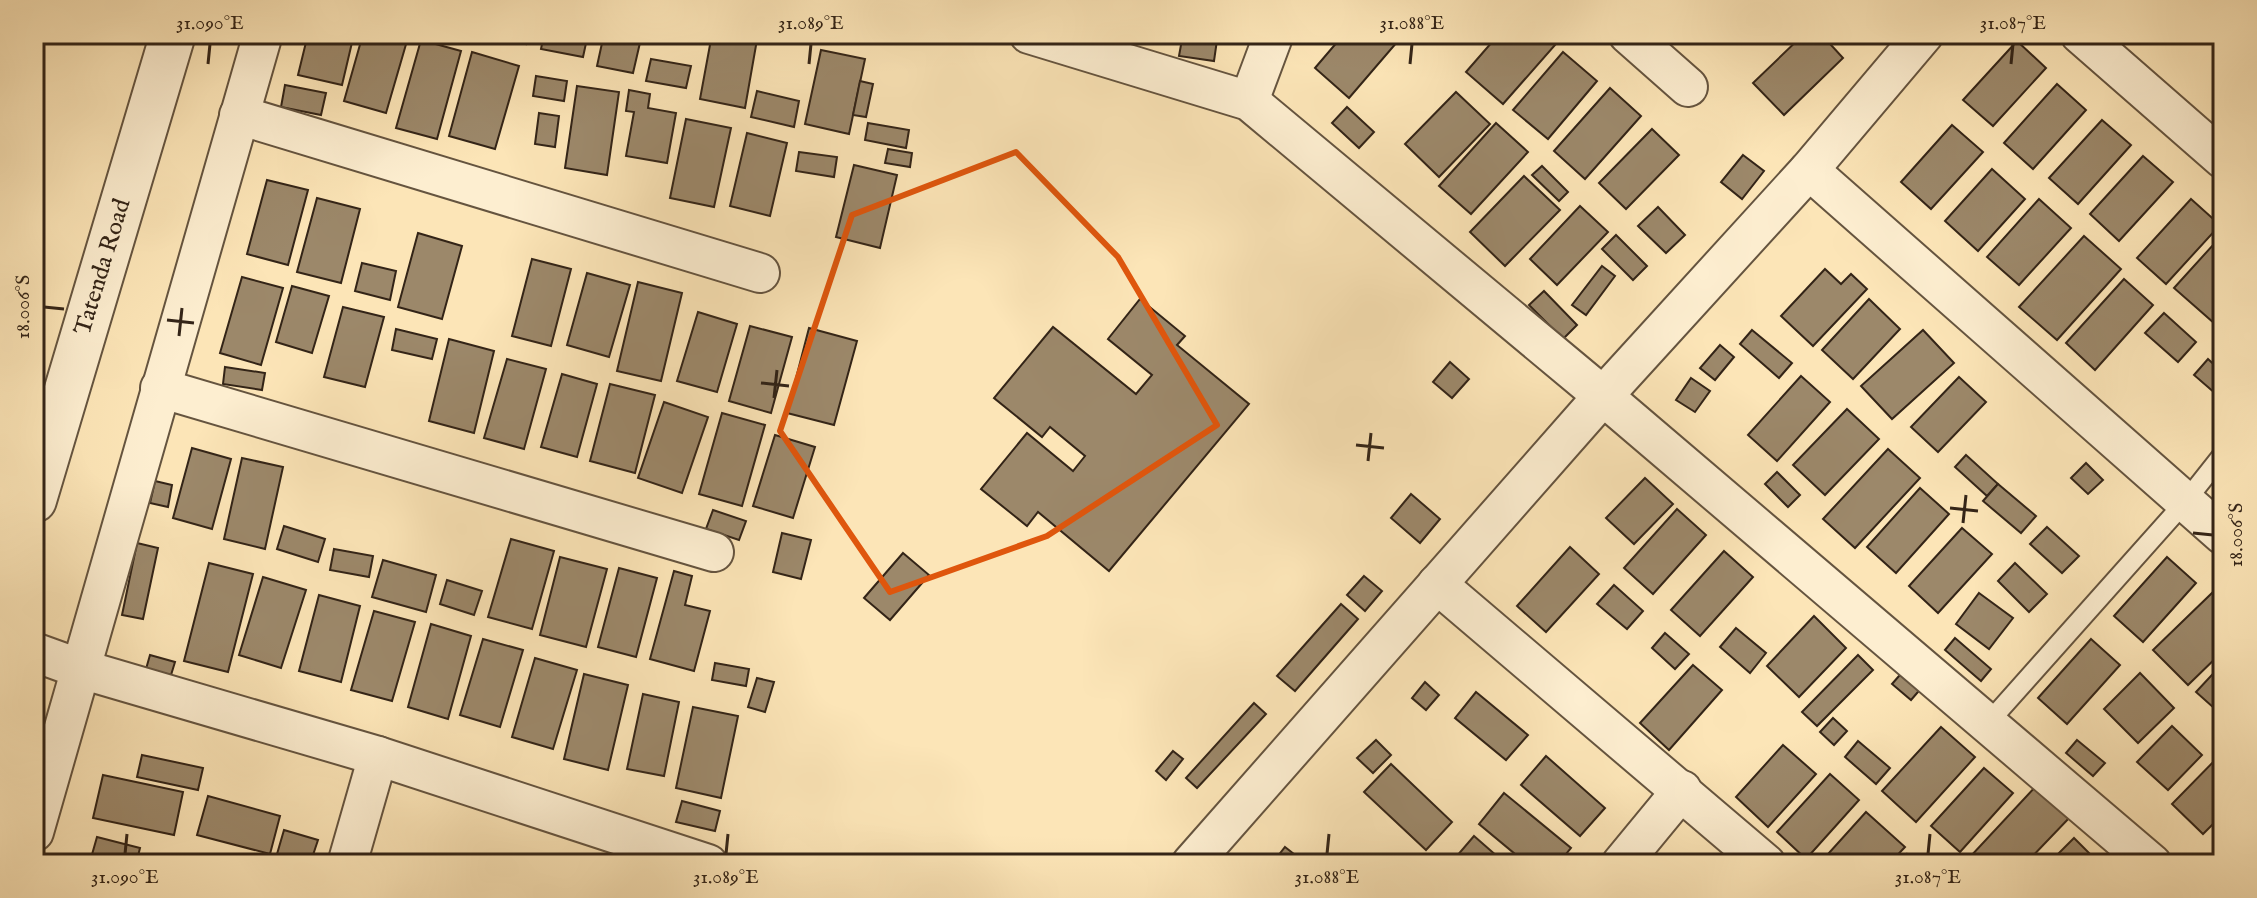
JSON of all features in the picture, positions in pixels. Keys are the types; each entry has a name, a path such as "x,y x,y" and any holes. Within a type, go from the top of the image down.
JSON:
{"street":[{"name":"Tatenda Road","path":"34,500 173,34"},
{"path":"34,832 263,34"},
{"path":"1029,34 1249,101 1603,396 2152,864"},
{"path":"1249,101 1274,34"},
{"path":"1628,34 1688,87"},
{"path":"1191,864 1603,396 1809,170 1924,34"},
{"path":"2080,34 2223,159"},
{"path":"239,115 760,273"},
{"path":"1809,170 2223,535"},
{"path":"160,388 714,552"},
{"path":"1437,584 1766,864"},
{"path":"34,652 81,669 378,756 708,864"},
{"path":"347,864 378,756"},
{"path":"1621,864 1682,790"}],"lane":[{"path":"1988,723 2185,502 2223,454"}],"highlighted area":[{"path":"1016,152 1118,257 1217,425 1047,536 890,592 780,431 852,215"}],"building":[{"path":"308,34 354,34 342,85 298,75"},
{"path":"363,34 409,34 386,113 344,101"},
{"path":"484,34 528,34 526,44 483,37"},
{"path":"544,34 588,34 583,57 541,49"},
{"path":"604,34 642,34 633,73 597,66"},
{"path":"712,34 758,34 745,108 700,99"},
{"path":"1183,34 1217,40 1214,61 1179,56"},
{"path":"1344,34 1404,34 1349,98 1315,68"},
{"path":"1499,34 1559,34 1562,37 1503,104 1466,72"},
{"path":"1804,34 1821,34 1843,58 1784,115 1753,83"},
{"path":"421,40 461,51 437,139 396,128"},
{"path":"2017,41 2046,68 1993,126 1963,100"},
{"path":"821,50 865,59 849,134 805,124"},
{"path":"472,52 519,66 495,149 449,136"},
{"path":"1563,52 1597,81 1548,139 1513,110"},
{"path":"651,59 691,66 686,88 646,81"},
{"path":"536,76 567,81 564,101 533,96"},
{"path":"860,81 873,84 866,117 853,115"},
{"path":"2057,84 2086,110 2033,169 2004,143"},
{"path":"285,85 326,93 321,115 281,107"},
{"path":"577,86 619,92 607,175 565,168"},
{"path":"1610,88 1641,116 1585,179 1554,151"},
{"path":"629,90 650,94 648,108 676,113 667,163 626,156 634,112 626,111"},
{"path":"757,91 799,101 794,127 751,117"},
{"path":"1456,92 1490,124 1439,177 1405,144"},
{"path":"1347,107 1374,132 1359,148 1332,123"},
{"path":"539,113 559,116 555,147 535,144"},
{"path":"686,119 731,128 714,207 670,198"},
{"path":"2102,120 2131,145 2078,204 2049,178"},
{"path":"868,123 909,130 906,148 865,140"},
{"path":"1496,123 1528,152 1471,214 1439,186"},
{"path":"1952,125 1983,152 1931,209 1901,182"},
{"path":"1652,129 1679,155 1626,209 1599,183"},
{"path":"747,133 787,143 770,216 730,206"},
{"path":"888,149 912,153 910,167 885,163"},
{"path":"799,152 837,157 834,177 796,171"},
{"path":"1743,155 1764,171 1742,199 1721,182"},
{"path":"2143,156 2173,182 2119,241 2090,214"},
{"path":"854,165 897,175 880,248 836,237"},
{"path":"1542,166 1568,192 1559,201 1532,175"},
{"path":"1992,169 2025,199 1978,251 1945,221"},
{"path":"1524,176 1560,210 1505,266 1470,232"},
{"path":"267,180 308,190 288,265 247,254"},
{"path":"317,198 360,209 341,283 297,272"},
{"path":"2039,199 2071,228 2019,285 1987,257"},
{"path":"2191,199 2220,225 2166,284 2137,258"},
{"path":"1580,206 1608,232 1557,285 1530,259"},
{"path":"1658,207 1685,235 1666,253 1638,226"},
{"path":"418,233 462,246 442,319 398,307"},
{"path":"2223,234 2223,313 2214,323 2174,288"},
{"path":"1616,235 1647,266 1633,280 1602,249"},
{"path":"2084,236 2121,269 2057,340 2019,307"},
{"path":"532,259 571,269 551,346 512,336"},
{"path":"362,263 396,271 390,300 355,291"},
{"path":"1602,266 1615,276 1586,315 1572,305"},
{"path":"1825,269 1841,284 1851,274 1867,289 1813,346 1781,316"},
{"path":"587,273 630,285 609,357 567,345"},
{"path":"242,277 283,288 261,365 220,353"},
{"path":"2124,279 2153,305 2095,370 2066,343"},
{"path":"638,282 682,293 661,381 617,371"},
{"path":"292,286 329,296 312,353 276,342"},
{"path":"1544,291 1577,325 1563,339 1529,305"},
{"path":"1140,299 1185,336 1177,345 1249,404 1109,571 1038,512 1027,526 981,489 1027,433 1073,471 1085,456 1050,427 1042,437 994,398 1053,327 1136,394 1152,375 1108,339"},
{"path":"1869,299 1900,329 1853,379 1822,350"},
{"path":"343,307 384,317 365,387 324,377"},
{"path":"698,312 737,324 717,392 677,381"},
{"path":"2164,313 2196,342 2178,362 2145,333"},
{"path":"750,326 792,337 771,413 729,401"},
{"path":"809,328 857,341 834,425 787,413"},
{"path":"396,329 437,339 432,359 392,350"},
{"path":"1752,330 1792,363 1779,378 1740,344"},
{"path":"1923,330 1954,363 1892,419 1861,386"},
{"path":"449,339 494,351 474,433 429,421"},
{"path":"1720,345 1734,357 1715,380 1700,368"},
{"path":"507,359 546,369 524,449 484,438"},
{"path":"2208,359 2223,373 2223,400 2194,375"},
{"path":"1450,362 1469,379 1452,398 1433,382"},
{"path":"225,367 265,373 262,390 223,384"},
{"path":"562,374 597,384 577,457 541,447"},
{"path":"1801,376 1830,402 1777,461 1748,435"},
{"path":"1959,377 1986,402 1938,452 1911,427"},
{"path":"1691,378 1710,391 1695,412 1676,400"},
{"path":"610,384 655,395 635,473 590,461"},
{"path":"664,402 708,417 682,493 638,478"},
{"path":"1847,409 1879,439 1825,495 1793,465"},
{"path":"722,413 765,425 742,506 699,494"},
{"path":"775,435 815,447 793,518 753,506"},
{"path":"192,448 231,459 212,529 173,518"},
{"path":"1888,449 1920,478 1855,548 1823,519"},
{"path":"1966,455 1998,484 1987,496 1955,467"},
{"path":"242,458 283,467 265,549 224,539"},
{"path":"2086,463 2103,480 2088,494 2071,478"},
{"path":"1777,472 1800,495 1788,507 1765,484"},
{"path":"1645,478 1673,504 1634,544 1606,518"},
{"path":"155,481 172,485 168,507 150,503"},
{"path":"1998,484 2036,516 2021,533 1983,501"},
{"path":"1920,488 1949,514 1896,573 1867,547"},
{"path":"1411,494 1440,519 1420,543 1391,518"},
{"path":"1677,509 1706,535 1653,594 1624,568"},
{"path":"713,510 746,521 739,540 706,529"},
{"path":"284,526 325,539 318,562 277,549"},
{"path":"2047,527 2079,556 2062,573 2030,544"},
{"path":"1962,528 1992,554 1938,613 1909,586"},
{"path":"782,533 811,540 801,579 773,572"},
{"path":"511,539 554,551 532,629 488,617"},
{"path":"137,543 158,548 143,619 122,615"},
{"path":"1570,547 1599,574 1546,632 1517,606"},
{"path":"334,549 373,556 369,577 330,570"},
{"path":"1724,551 1753,577 1700,636 1671,610"},
{"path":"903,553 929,575 890,620 864,598"},
{"path":"560,557 607,569 586,647 540,635"},
{"path":"2167,557 2196,583 2143,642 2114,616"},
{"path":"383,560 436,575 426,612 372,597"},
{"path":"209,563 253,574 228,672 184,661"},
{"path":"2015,563 2047,594 2029,612 1998,581"},
{"path":"619,568 657,578 636,657 598,647"},
{"path":"674,571 692,576 685,605 710,611 694,671 650,659"},
{"path":"1364,576 1382,591 1365,611 1347,595"},
{"path":"263,577 306,590 281,668 239,655"},
{"path":"447,580 482,591 474,615 440,604"},
{"path":"1614,585 1643,611 1627,629 1597,604"},
{"path":"1979,593 2013,618 1989,649 1956,624"},
{"path":"2212,593 2223,604 2223,651 2188,685 2153,650"},
{"path":"319,595 360,606 341,682 299,671"},
{"path":"1341,604 1358,619 1295,691 1277,676"},
{"path":"374,611 415,622 392,701 351,690"},
{"path":"1814,616 1846,648 1799,697 1767,666"},
{"path":"431,624 471,636 448,719 408,707"},
{"path":"1736,628 1766,653 1750,673 1720,647"},
{"path":"1665,633 1689,654 1675,669 1652,648"},
{"path":"1955,638 1991,669 1981,681 1945,650"},
{"path":"483,639 523,650 500,727 460,715"},
{"path":"2091,639 2120,665 2067,724 2038,698"},
{"path":"150,655 175,662 171,675 146,669"},
{"path":"1858,655 1873,670 1817,726 1802,712"},
{"path":"535,658 577,670 553,749 512,737"},
{"path":"715,663 749,669 746,686 712,680"},
{"path":"2223,663 2223,716 2196,692"},
{"path":"1693,665 1722,690 1669,750 1640,723"},
{"path":"1906,668 1924,685 1911,700 1892,684"},
{"path":"2140,673 2174,708 2138,743 2104,709"},
{"path":"584,674 628,685 608,770 564,759"},
{"path":"757,678 774,682 765,712 748,707"},
{"path":"1425,682 1439,695 1426,710 1412,698"},
{"path":"1476,692 1528,735 1506,760 1455,718"},
{"path":"643,694 679,702 664,776 627,769"},
{"path":"1254,703 1266,714 1197,788 1186,778"},
{"path":"693,707 738,716 721,798 676,788"},
{"path":"1833,718 1847,731 1834,745 1820,732"},
{"path":"2172,726 2202,755 2168,790 2137,762"},
{"path":"1941,727 1975,757 1916,822 1882,791"},
{"path":"1376,740 1391,755 1373,773 1357,758"},
{"path":"2077,740 2105,763 2093,776 2066,753"},
{"path":"1858,741 1890,768 1876,784 1845,757"},
{"path":"1783,745 1816,774 1768,827 1736,797"},
{"path":"1173,751 1183,759 1166,780 1156,771"},
{"path":"2223,752 2223,814 2203,834 2172,804"},
{"path":"142,755 203,768 198,790 137,777"},
{"path":"1546,756 1605,808 1580,836 1521,785"},
{"path":"1391,764 1452,822 1426,850 1364,792"},
{"path":"1984,768 2013,793 1960,852 1931,826"},
{"path":"1830,774 1859,800 1806,859 1777,832"},
{"path":"103,775 183,792 174,835 93,818"},
{"path":"2038,784 2072,815 2025,864 1975,864 1969,858"},
{"path":"1504,793 1571,848 1558,864 1527,864 1479,824"},
{"path":"208,796 280,816 270,854 197,835"},
{"path":"682,801 720,811 715,831 676,822"},
{"path":"1866,812 1905,847 1889,864 1819,864"},
{"path":"284,830 318,840 310,864 275,861"},
{"path":"1474,836 1506,864 1450,864"},
{"path":"97,837 140,848 136,864 114,864 91,858"},
{"path":"2074,838 2100,864 2048,864"},
{"path":"2223,839 2223,858 2214,849"},
{"path":"1285,847 1299,858 1295,864 1278,864 1274,861"},
{"path":"1907,854 1919,864 1898,864"}]}
